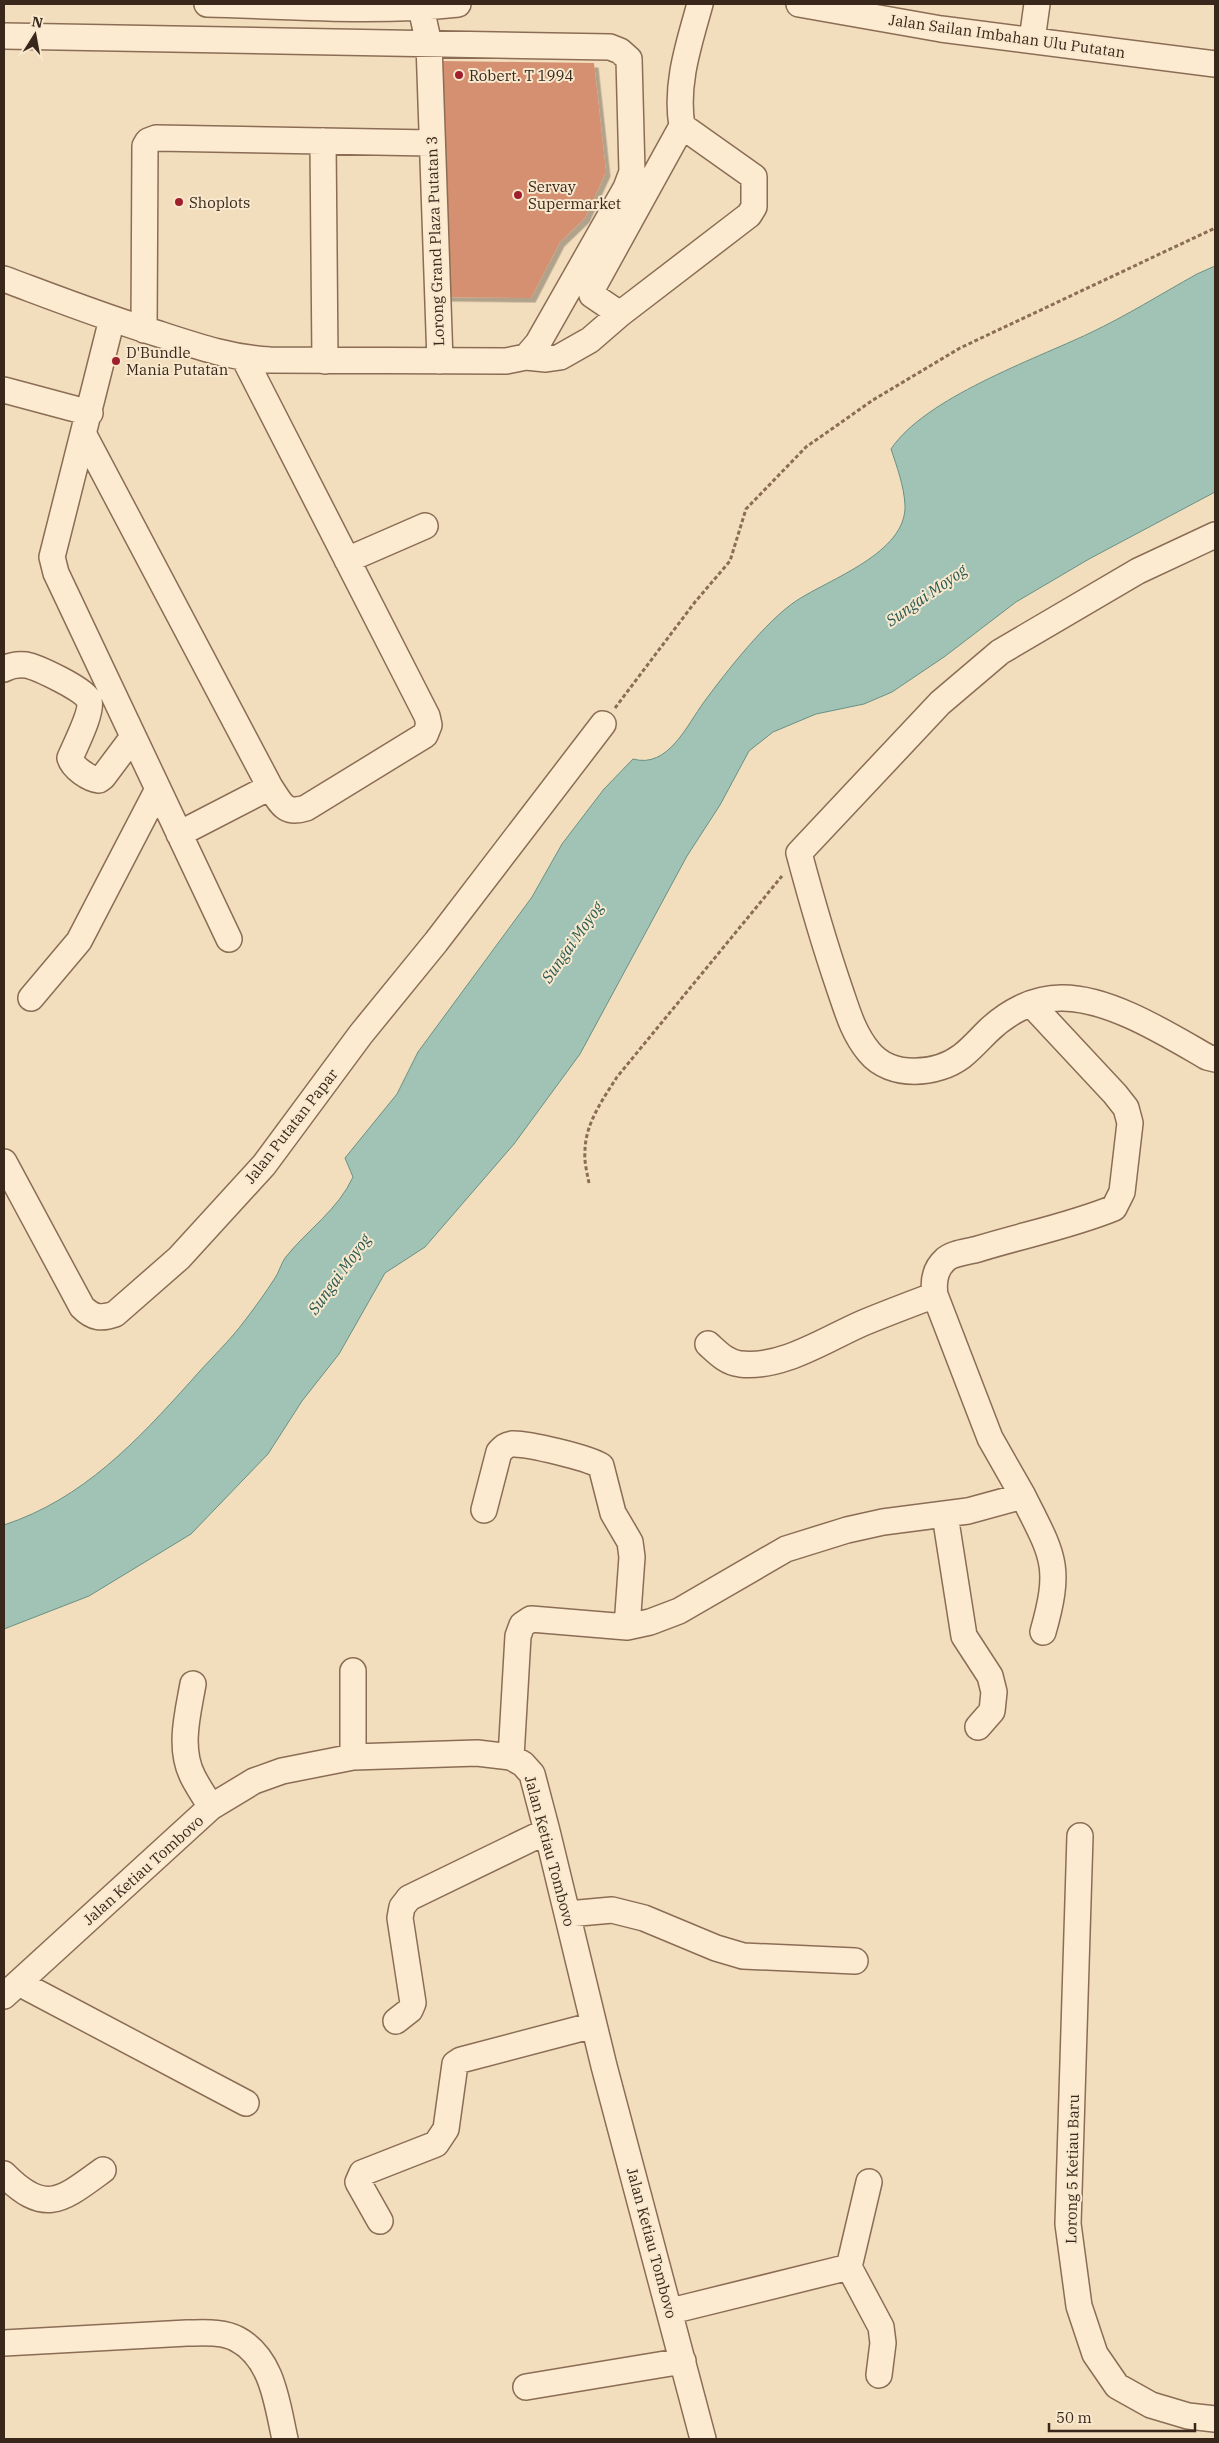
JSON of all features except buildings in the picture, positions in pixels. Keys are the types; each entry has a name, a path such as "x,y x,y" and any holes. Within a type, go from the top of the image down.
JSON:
{"street":[{"path":"207,4 345,8 421,8 458,4"},
{"path":"526,357 538,343 610,237 682,126 679,107 681,77 700,4"},
{"name":"Jalan Sailan Imbahan Ulu Putatan","path":"800,4 941,29 1215,64"},
{"path":"1032,40 1037,4"},
{"name":"Lorong Grand Plaza Putatan 3","path":"421,8 429,44 440,361 506,361 526,357 546,359 560,357 590,340 620,314 749,215 754,207 754,177 682,126"},
{"path":"4,36 610,47 620,51 629,59 632,172 591,291 592,296 620,314"},
{"path":"144,330 145,146 148,141 156,138 431,143"},
{"path":"323,141 325,360"},
{"path":"4,279 144,330 210,351 244,358 440,361"},
{"path":"112,319 52,557 56,573 228,939"},
{"path":"4,390 87,424 270,787 283,808 295,812 306,808 425,735 429,725 427,716 244,358"},
{"path":"347,560 425,526"},
{"path":"1215,535 1138,571 1000,652 940,703 799,853 821,933 855,1033 870,1054 891,1068 916,1072 942,1067 962,1056 1010,1013 1031,1004 1061,998 1096,1003 1151,1024 1207,1057 1215,1059"},
{"path":"4,668 17,664 29,665 84,692 90,700 89,710 70,758 72,764 93,779 99,780 103,777 133,737"},
{"name":"Jalan Putatan Papar","path":"4,1162 82,1308 90,1315 103,1318 115,1314 179,1258 264,1165 361,1034 436,942 603,724"},
{"path":"179,834 270,787"},
{"path":"30,998 79,941 158,789"},
{"path":"1031,1004 1126,1108 1130,1123 1122,1192 1114,1208 1097,1215 946,1258 938,1268 934,1283 935,1295 990,1438 1050,1548 1054,1572 1053,1596 1043,1632"},
{"path":"708,1344 722,1358 738,1364 760,1364 788,1356 935,1295"},
{"path":"484,1510 499,1452 506,1445 515,1444 594,1461 601,1466 613,1513 630,1542 632,1557 628,1627"},
{"path":"511,1757 518,1636 522,1625 531,1619 628,1627 650,1622 679,1611 786,1548 874,1524 915,1516 945,1515 968,1511 1023,1496"},
{"path":"945,1515 964,1636 990,1676 994,1692 992,1710 978,1727"},
{"path":"353,1671 353,1757"},
{"path":"193,1684 187,1717 185,1746 192,1776 211,1807"},
{"name":"Jalan Ketiau Tombovo","path":"12,1990 211,1807 254,1781 282,1771 353,1757 477,1753 511,1757 523,1764 532,1774 594,2025 671,2311 703,2439"},
{"path":"396,2021 410,2010 413,2003 400,1918 402,1907 409,1898 547,1831"},
{"name":"Lorong 5 Ketiau Baru","path":"1080,1836 1068,2224 1078,2306 1095,2354 1116,2386 1151,2405 1188,2416 1215,2420"},
{"path":"568,1914 612,1910 644,1918 716,1948 743,1956 856,1961"},
{"path":"12,1990 246,2103"},
{"path":"380,2221 358,2182 359,2177 362,2173 436,2144 442,2137 446,2130 455,2064 461,2060 594,2025"},
{"path":"4,2174 23,2192 40,2199 58,2200 103,2170"},
{"path":"869,2182 849,2267 881,2327 884,2344 879,2375"},
{"path":"671,2311 849,2267"},
{"path":"4,2343 187,2333 215,2334 236,2338 256,2356 269,2374 285,2439"},
{"path":"526,2387 683,2361"}],"path":[{"path":"603,724 695,602 730,561 746,509 806,447 873,400 960,348 1215,228"},
{"path":"589,1182 584,1151 591,1121 604,1098 618,1077 757,909 799,853"}],"water":[{"name":"Sungai Moyog","path":"1215,266 1215,492 1089,559 1016,602 944,657 892,692 864,704 816,714 773,732 749,751 720,805 687,856 580,1054 514,1144 425,1247 385,1273 339,1354 302,1401 268,1454 191,1534 89,1596 4,1629 4,1525 33,1514 59,1500 107,1466 150,1425 240,1327 272,1283 285,1258 331,1210 347,1189 353,1177 345,1158 397,1094 418,1052 532,897 562,844 604,789 633,759 645,760 656,758 675,743 735,662 784,610 796,601 864,563 880,551 893,537 902,522 905,505 902,484 891,449 907,430 928,413 982,382 1103,326"}],"place":[{"name":"Robert. T 1994","path":"459,75"},
{"name":"Servay Supermarket","path":"518,195"},
{"name":"Shoplots","path":"179,202"},
{"name":"D'Bundle Mania Putatan","path":"116,361"}]}
